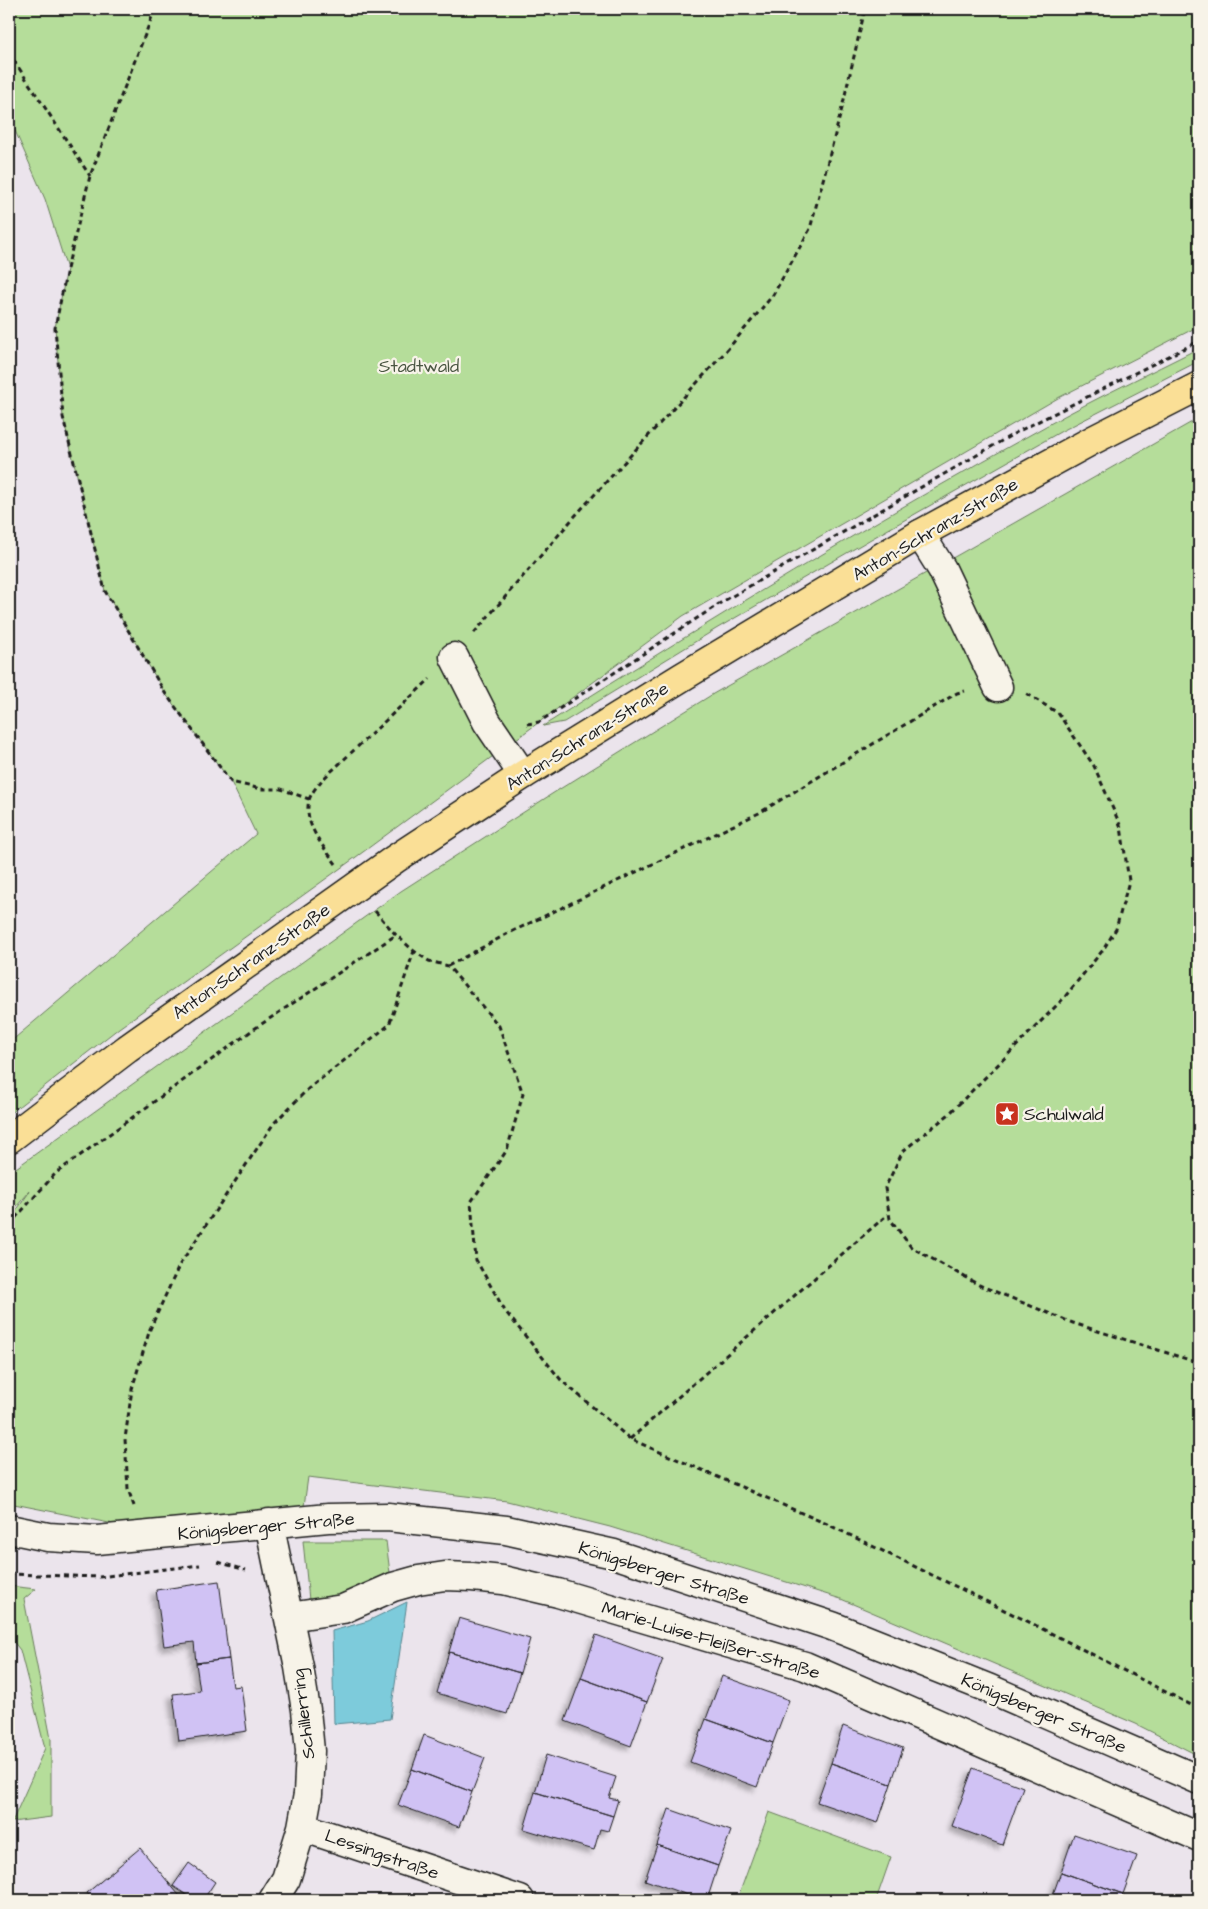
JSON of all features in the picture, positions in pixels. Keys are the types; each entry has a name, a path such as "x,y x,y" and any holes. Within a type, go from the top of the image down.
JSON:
{"main road":[{"name":"Anton-Schranz-Straße","path":"9,1139 127,1049 346,893 523,775 920,534 1093,440 1199,386"}],"street":[{"path":"920,534 942,569 998,687"},
{"path":"454,658 487,722 523,775"},
{"name":"Königsberger Straße","path":"9,1529 48,1537 97,1540 328,1518 388,1517 506,1530 614,1554 832,1626 990,1689 1199,1780"},
{"name":"Schillerring","path":"270,1523 306,1710 310,1751 308,1794 302,1827 286,1879 272,1900"},
{"name":"Marie-Luise-Fleißer-Straße","path":"289,1617 343,1609 393,1587 418,1580 445,1576 503,1580 558,1593 806,1666 1199,1837"},
{"name":"Lessingstraße","path":"302,1827 520,1900"}],"path":[{"path":"155,9 90,176 67,269 55,328 63,417 105,591 165,693 231,782 261,788 281,789 309,799"},
{"path":"336,864 309,823 309,799 322,780 454,658 574,516 727,350 773,295 810,229 842,108 865,9"},
{"path":"9,53 90,176"},
{"path":"487,722 514,726 539,722 747,587 1017,432 1199,341"},
{"path":"448,966 507,934 759,813 957,694 978,688 998,687 1021,690 1058,713 1094,766 1121,827 1129,881 1116,929 1103,950 1063,998 948,1115 903,1151 885,1188 890,1219 911,1247 979,1285 1073,1323 1199,1363"},
{"path":"371,907 396,935 414,951 429,961 448,966 499,1026 523,1094 507,1150 471,1202 476,1260 504,1310 561,1380 630,1438 827,1524 1032,1623 1199,1709"},
{"path":"9,1225 56,1173 254,1029 396,935"},
{"path":"135,1537 136,1510 128,1489 125,1439 132,1390 150,1328 180,1264 274,1123 308,1089 389,1025 414,951"},
{"path":"630,1438 889,1213"},
{"path":"210,1563 220,1562 248,1571"},
{"path":"9,1574 98,1577 201,1564"}],"green space":[{"name":"Stadtwald","path":"9,9 1199,9 1199,326 1058,398 683,616 363,852 119,1028 9,1114 9,1043 256,834 231,782 165,693 105,591 63,417 55,328 67,269 45,199 9,117"},
{"path":"1199,348 1199,361 1060,432 871,539 716,629 564,722 543,726 730,610 919,498 1065,416"},
{"path":"1199,418 1199,1756 1136,1724 841,1599 610,1527 507,1501 308,1477 304,1506 124,1526 9,1503 9,1221 30,1191 9,1215 9,1173 401,891 555,792 713,694"},
{"path":"303,1541 386,1541 390,1573 367,1593 309,1600"},
{"path":"9,1586 36,1589 24,1599 51,1739 51,1817 12,1822 45,1748 20,1650 9,1636"},
{"path":"769,1812 891,1857 876,1900 737,1900"}],"water":[{"path":"407,1602 390,1719 334,1724 332,1631 368,1621"}],"building":[{"path":"219,1581 229,1659 196,1663 194,1642 164,1646 156,1590"},
{"path":"459,1618 530,1639 520,1673 449,1652"},
{"path":"596,1635 663,1659 647,1702 581,1678"},
{"path":"449,1652 520,1673 507,1714 437,1693"},
{"path":"229,1659 233,1687 241,1686 247,1731 179,1741 173,1694 200,1691 196,1663"},
{"path":"722,1676 789,1700 773,1743 706,1719"},
{"path":"581,1678 647,1702 631,1746 565,1721"},
{"path":"706,1719 773,1743 757,1787 690,1762"},
{"path":"843,1726 903,1748 891,1784 831,1763"},
{"path":"424,1735 485,1758 472,1792 412,1769"},
{"path":"546,1755 616,1777 609,1798 618,1800 613,1816 535,1792"},
{"path":"831,1763 891,1784 878,1823 817,1802"},
{"path":"973,1768 1023,1787 1002,1845 952,1826"},
{"path":"412,1769 472,1792 459,1827 398,1805"},
{"path":"535,1792 613,1816 608,1831 600,1829 594,1850 524,1829"},
{"path":"669,1809 731,1831 718,1866 657,1845"},
{"path":"1074,1834 1137,1856 1123,1894 1061,1872"},
{"path":"657,1845 718,1866 707,1900 702,1900 645,1880"},
{"path":"140,1848 183,1900 93,1900 87,1893"},
{"path":"189,1863 215,1882 203,1900 194,1900 173,1886"},
{"path":"1061,1872 1123,1894 1121,1900 1051,1900"}],"place":[{"name":"Schulwald","path":"1007,1114"}]}
